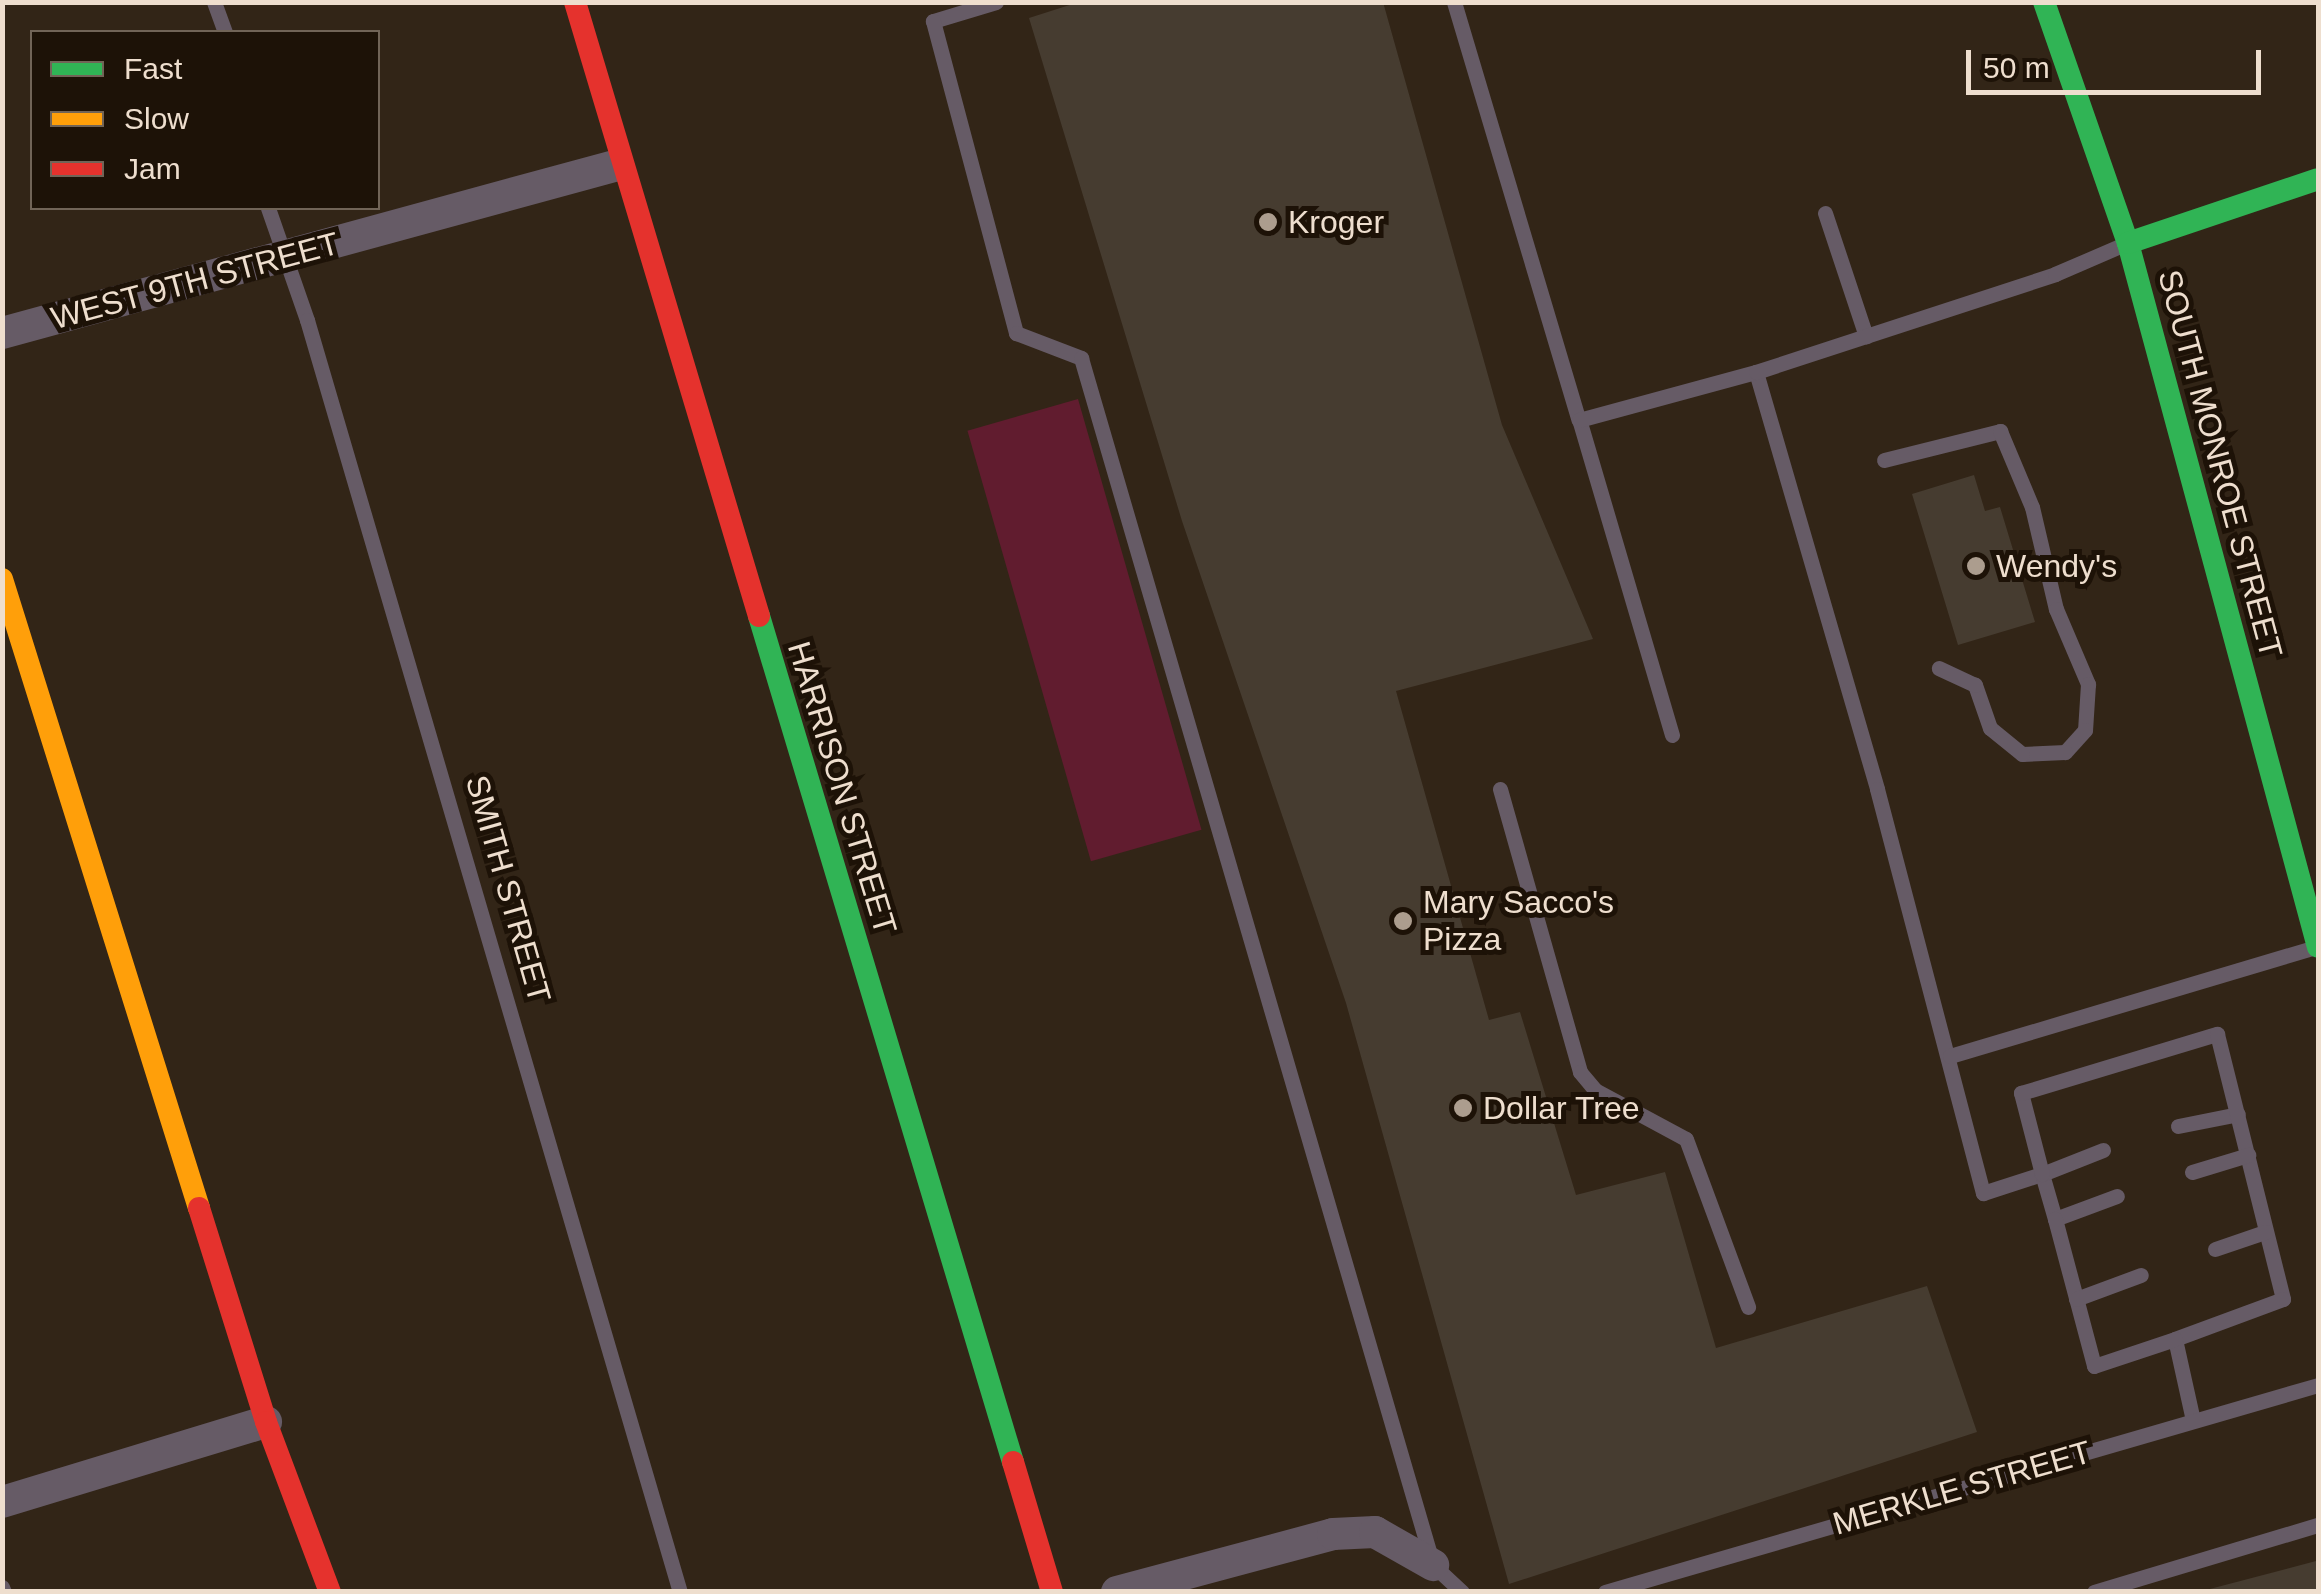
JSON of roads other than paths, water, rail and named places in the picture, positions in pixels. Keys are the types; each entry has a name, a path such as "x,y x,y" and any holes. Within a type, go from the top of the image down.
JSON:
{"street":[{"name":"HARRISON STREET","path":"575,2 618,165 1052,1592"},
{"name":"SOUTH MONROE STREET","path":"2044,2 2128,242 2318,947"},
{"name":"WEST 9TH STREET","path":"2,333 618,165"},
{"path":"2128,242 2318,179"},
{"path":"2,579 266,1422 330,1592"},
{"path":"2,1502 266,1422"},
{"path":"1118,1592 1333,1534 1375,1532 1433,1565"}],"lane":[{"path":"214,2 224,30"},
{"path":"996,2 933,22 1016,332 1081,358 1433,1565 1462,1592"},
{"path":"1454,2 1672,735"},
{"name":"SMITH STREET","path":"268,210 280,257 307,320 680,1592"},
{"path":"1825,213 1866,336"},
{"path":"1579,420 1756,372 2054,274 2128,242"},
{"path":"1756,372 1950,1056 1983,1193 2102,1150"},
{"path":"1884,460 2000,431 2032,507 2056,609 2088,684 2085,730 2064,752 2022,754 1990,728 1975,684 1940,668"},
{"path":"1500,789 1580,1072 1595,1090 1686,1139 1748,1307"},
{"path":"1950,1056 2318,947"},
{"path":"2217,1034 2238,1114 2283,1300 2094,1366 2020,1093 2217,1034"},
{"path":"2178,1126 2238,1114"},
{"path":"2192,1172 2248,1155"},
{"path":"2055,1220 2116,1196"},
{"path":"2215,1249 2265,1232"},
{"path":"2076,1299 2141,1275"},
{"path":"2176,1338 2193,1420"},
{"name":"MERKLE STREET","path":"1605,1592 2318,1385"},
{"path":"2094,1592 2318,1525"}],"place":[{"name":"Kroger","path":"1268,222"},
{"name":"Wendy's","path":"1976,566"},
{"name":"Mary Sacco's Pizza","path":"1403,921"},
{"name":"Dollar Tree","path":"1463,1108"}]}
